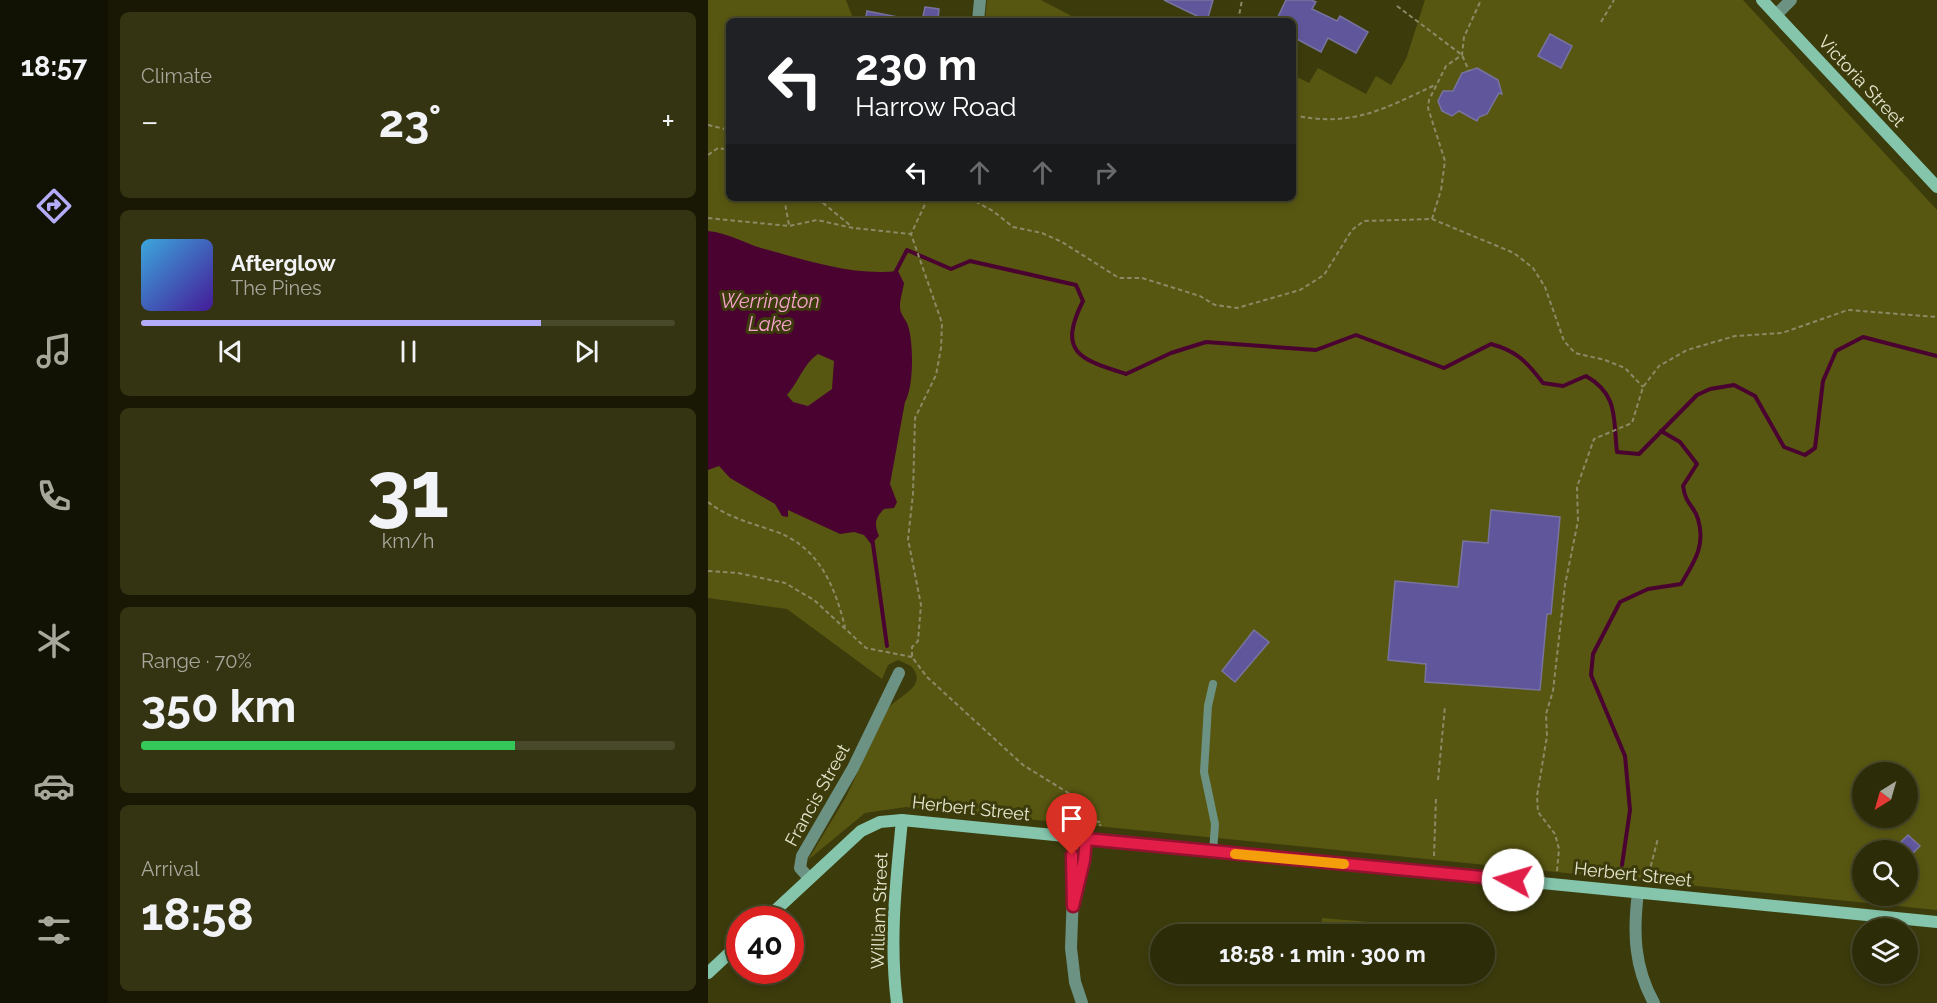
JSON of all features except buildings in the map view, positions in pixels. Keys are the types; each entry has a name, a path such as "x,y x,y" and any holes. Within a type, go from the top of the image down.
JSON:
{"street":[{"path":"978,18 980,0"},
{"name":"Victoria Street","path":"1762,0 1937,187"},
{"path":"1776,15 1791,0"},
{"name":"Francis Street","path":"809,878 800,868 802,856 853,768 899,673"},
{"name":"Herbert Street","path":"809,878 867,827 902,820 1937,922"},
{"name":"William Street","path":"897,1003 892,944 893,908 902,820"},
{"path":"1082,1003 1071,959 1073,906 1084,860 1086,839"},
{"path":"780,906 809,878"},
{"path":"1641,893 1634,925 1635,947 1644,981 1654,1003"},
{"path":"708,973 726,957"}],"lane":[{"path":"1213,684 1208,706 1204,772 1215,824 1213,852"}],"path":[{"path":"1239,18 1242,0"},
{"path":"1432,219 1441,190 1445,161 1428,108 1436,84 1446,66 1462,55 1464,37 1481,0"},
{"path":"1602,22 1614,0"},
{"path":"1397,6 1462,55 1469,71"},
{"path":"1296,116 1326,121 1362,117 1436,84"},
{"path":"708,125 726,129"},
{"path":"708,155 718,148 726,149"},
{"path":"785,201 789,226"},
{"path":"821,201 853,228"},
{"path":"927,201 911,234 942,323 941,348 936,375 915,418 913,494 908,538 921,605 918,641 912,647 912,657 927,677 1023,765 1083,802 1093,821 1101,822 1086,839"},
{"path":"975,201 1013,226 1042,233 1062,242 1119,278 1142,278 1200,296 1215,305 1237,308 1300,290 1324,275 1352,230 1364,221 1432,219 1514,253 1533,268 1545,286 1564,341 1569,347 1575,353 1605,360 1625,368 1643,387"},
{"path":"708,218 789,226 817,220 853,228 911,234"},
{"path":"1556,885 1559,849 1555,834 1538,812 1537,796 1547,736 1546,714 1552,690 1565,585 1578,521 1576,487 1594,439 1625,428 1632,423 1643,387 1659,366 1687,350 1735,336 1782,333 1848,310 1937,317"},
{"path":"708,502 730,516 791,537 803,546 824,568 837,597 845,627"},
{"path":"708,571 738,573 785,583 814,600 866,648 912,657"},
{"path":"1438,780 1445,706"},
{"path":"1434,856 1436,798"},
{"path":"1641,893 1658,838"}],"shaded area":[{"path":"708,0 846,0 853,18 726,18 726,201 1296,201 1296,76 1309,83 1318,68 1366,94 1376,76 1391,85 1406,59 1425,0 1743,0 1937,210 1937,910 1897,906 1918,906 1918,840 1852,840 1852,902 906,807 865,813 808,860 846,797 887,710 909,691 917,680 916,673 911,666 898,660 888,665 882,679 787,609 708,598"},
{"path":"987,0 1041,0 1075,18 985,18"},
{"path":"1322,918 1370,922 1370,924 1322,924"}],"water":[{"name":"Werrington Lake","path":"708,231 829,266 863,271 898,271 904,283 900,309 909,330 912,351 911,375 890,484 897,502 894,508 884,509 879,515 876,528 879,536 871,544 864,535 854,532 840,534 788,510 788,517 782,516 775,504 730,478 719,466 708,470","holes":["818,354 834,361 832,389 808,406 793,402 787,395 809,362"]}],"waterway":[{"path":"894,275 907,250 951,269 970,261 1076,285 1083,301 1075,318 1072,332 1073,343 1085,358 1126,374 1171,353 1206,342 1316,350 1356,335 1444,368 1491,344 1521,358 1543,383 1563,386 1586,376 1597,383 1609,399 1612,408 1617,452 1639,454 1697,395 1710,389 1734,385 1755,396 1784,447 1805,455 1815,448 1823,381 1836,351 1863,337 1937,356"},
{"path":"1622,865 1630,810 1625,756 1591,675 1593,654 1620,602 1648,589 1681,584 1700,546 1701,537 1698,519 1686,498 1683,486 1697,464 1680,442 1661,431"},
{"path":"872,537 887,646"}],"slow traffic":[{"path":"1235,854 1344,864"}],"route":[{"path":"1072,855 1073,906 1084,860 1086,839 1513,880"}]}
